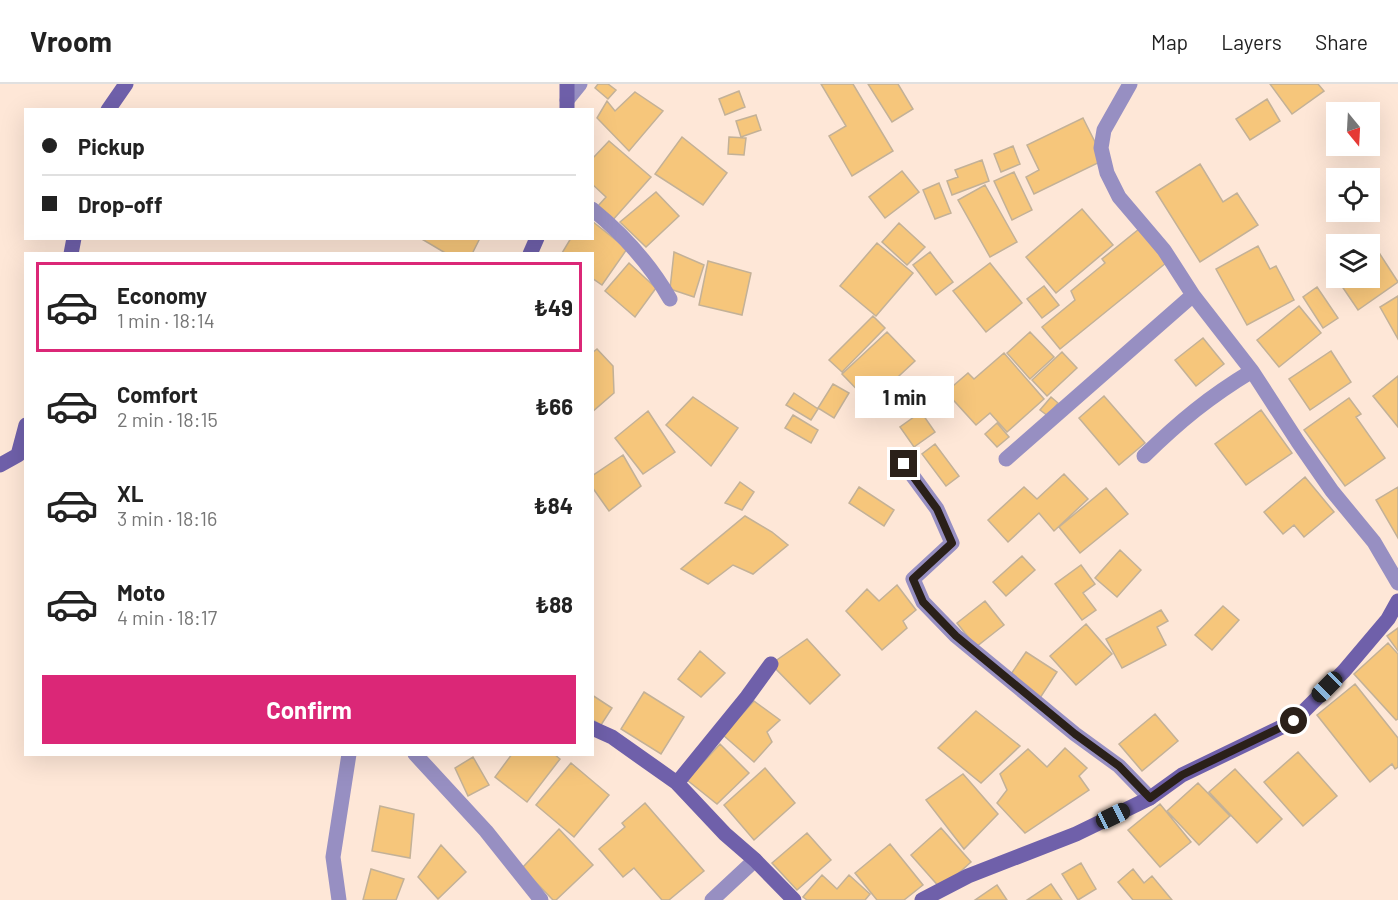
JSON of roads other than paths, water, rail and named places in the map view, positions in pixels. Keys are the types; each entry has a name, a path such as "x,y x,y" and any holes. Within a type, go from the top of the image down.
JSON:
{"main road":[{"path":"109,108 126,84"},
{"path":"567,84 567,105"},
{"path":"0,465 18,455 24,432"},
{"path":"922,900 968,876 1076,834 1150,798 1182,775 1294,721 1344,671 1388,619 1398,601"},
{"path":"677,783 771,664"},
{"path":"594,729 612,737 677,783 725,834 795,900"}],"street":[{"path":"567,105 580,84"},
{"path":"1130,84 1104,130 1101,148 1107,173 1119,197 1164,250 1193,295 1252,371 1311,462 1374,542 1398,583"},
{"path":"594,211 617,229 655,273 670,299"},
{"path":"1006,459 1193,295"},
{"path":"1144,456 1209,398 1252,371"},
{"path":"904,464 937,509 952,543 913,579 923,602 956,636 1075,734 1119,766 1150,798"},
{"path":"339,900 333,857 349,756"},
{"path":"417,756 486,831 541,900"},
{"path":"712,900 755,860"}]}
